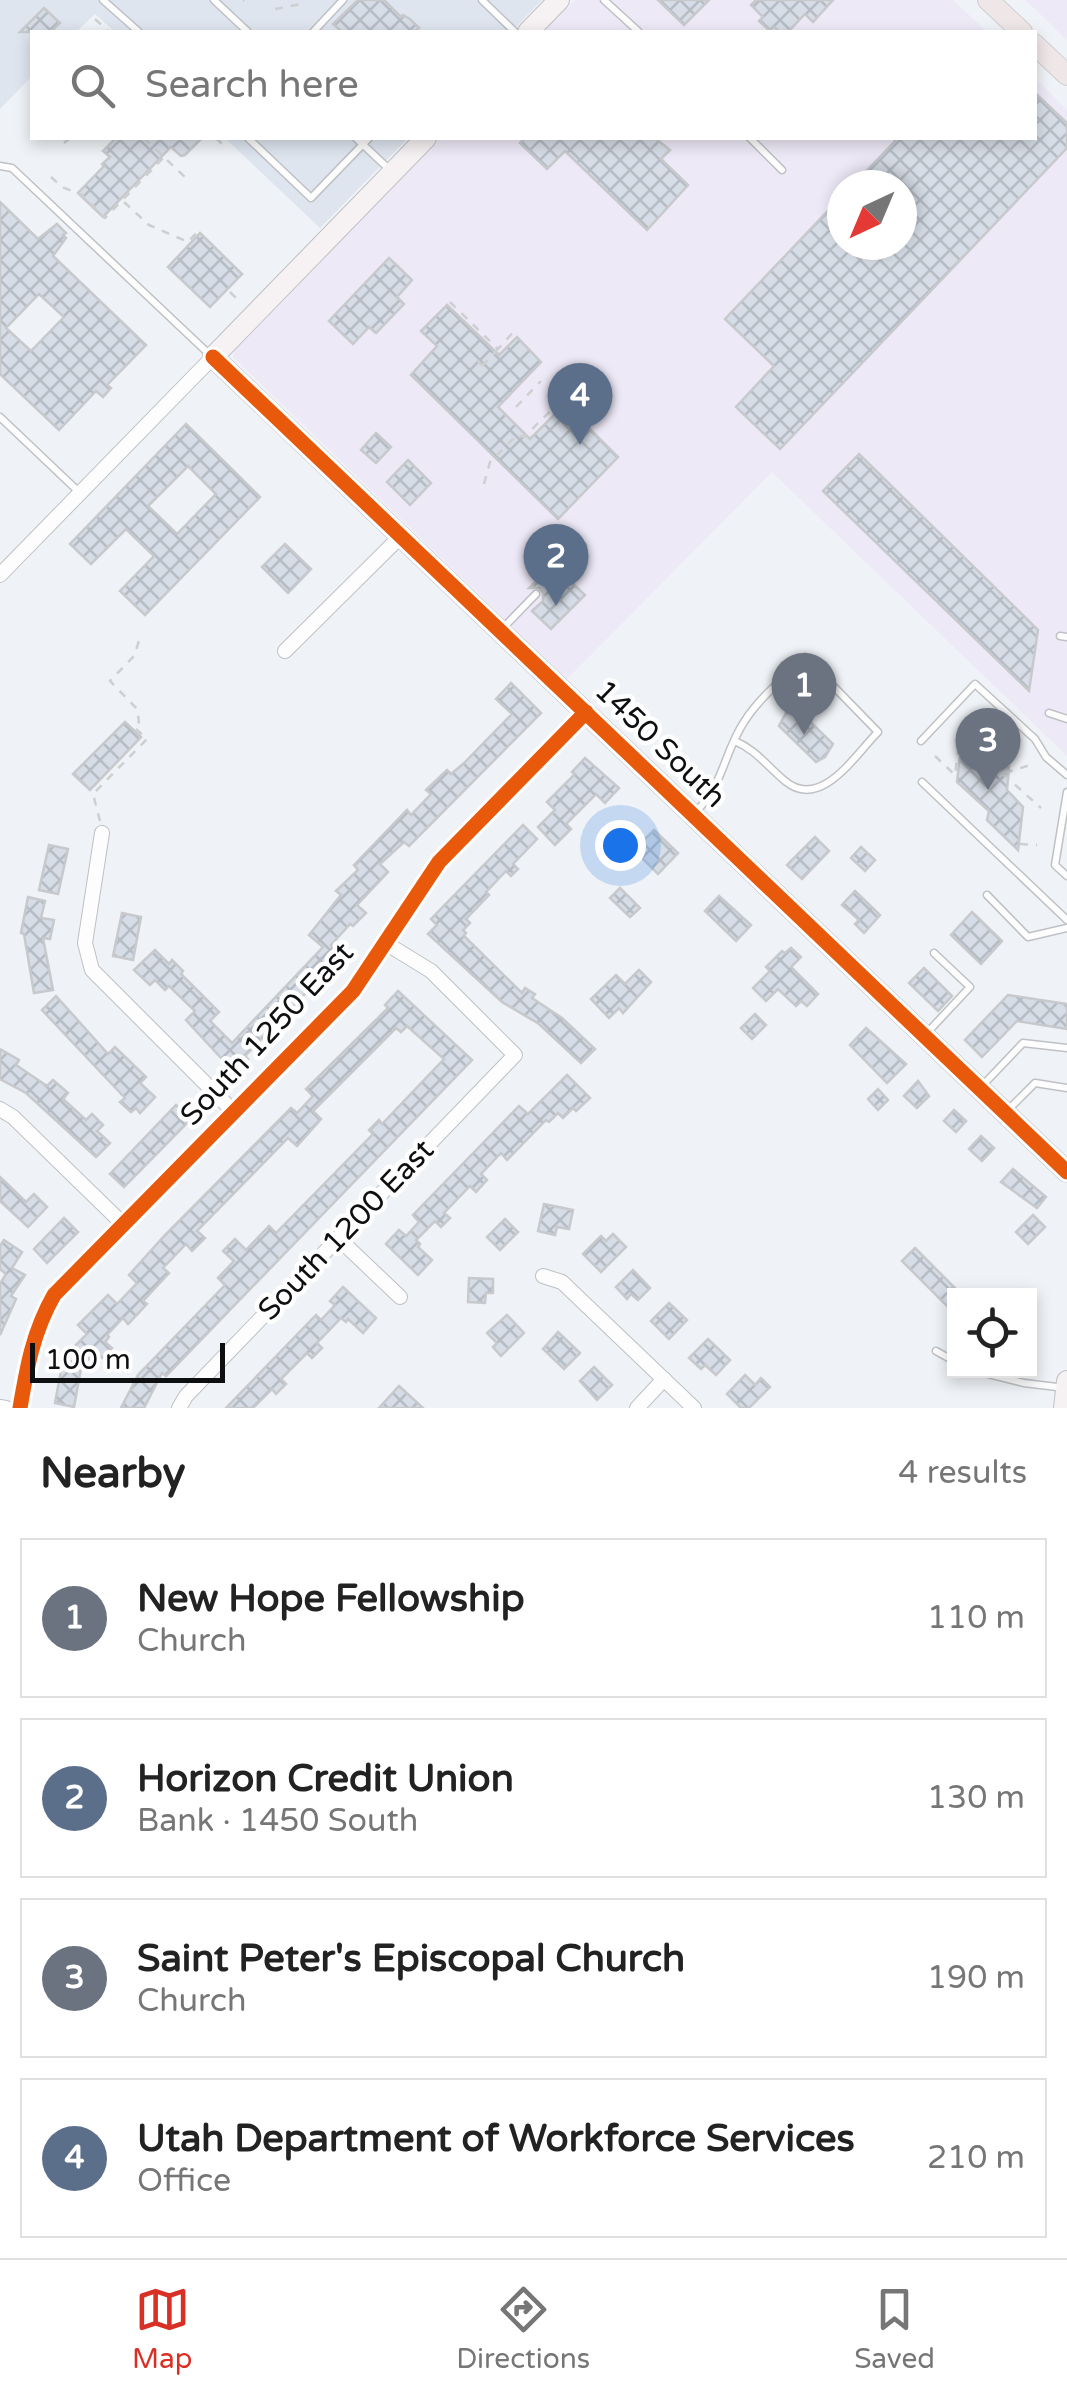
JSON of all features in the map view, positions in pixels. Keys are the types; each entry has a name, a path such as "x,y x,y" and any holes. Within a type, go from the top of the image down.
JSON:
{"main road":[{"path":"988,0 1020,30"},
{"path":"1037,47 1067,75"}],"street":[{"path":"530,30 559,0"},
{"path":"0,575 424,140"},
{"name":"1450 South","path":"213,357 1067,1172"},
{"path":"285,650 401,536"},
{"name":"South 1250 East","path":"20,1408 38,1324 54,1296 353,991 438,862 586,712"},
{"path":"102,832 85,942 92,970 234,1112"},
{"name":"South 1200 East","path":"179,1408 186,1396 515,1055 431,971 387,944"},
{"path":"0,1110 13,1117 124,1225"},
{"path":"338,1238 400,1297"},
{"path":"543,1276 562,1282 694,1408"},
{"path":"637,1408 664,1379"},
{"path":"1064,1408 1067,1385"}],"lane":[{"path":"103,0 137,30"},
{"path":"214,0 246,30"},
{"path":"315,30 343,0"},
{"path":"482,0 513,30"},
{"path":"604,0 637,30"},
{"path":"250,140 310,198 362,140 392,172"},
{"path":"752,140 782,170"},
{"path":"0,166 12,168 213,357"},
{"path":"0,417 80,492"},
{"path":"549,581 583,546"},
{"path":"500,631 536,594"},
{"path":"694,814 717,787 735,742 750,715 805,657 878,732 826,786 814,791 787,783 751,748 735,742"},
{"path":"920,742 975,684 1067,776"},
{"path":"1049,713 1067,720"},
{"path":"922,782 1067,920"},
{"path":"1067,792 1056,865 1067,876"},
{"path":"987,895 1028,938 1067,928"},
{"path":"925,1035 970,988 934,953"},
{"path":"980,1088 1022,1043 1067,1048"},
{"path":"1006,1112 1035,1084 1067,1088"},
{"path":"936,1351 947,1357"},
{"path":"1004,1378 1067,1385"}],"path":[{"path":"275,9 300,4"},
{"path":"96,20 107,30"},
{"path":"64,143 68,140"},
{"path":"146,140 189,180"},
{"path":"218,140 224,146"},
{"path":"51,178 82,195 106,218 164,157"},
{"path":"122,201 149,226 188,242 200,230"},
{"path":"86,213 92,206"},
{"path":"230,292 242,304"},
{"path":"450,302 498,348"},
{"path":"477,360 484,368 516,329"},
{"path":"516,407 541,381"},
{"path":"484,484 490,462 517,435 524,437 581,381"},
{"path":"102,832 93,794 147,739 134,727 139,722 137,709 110,681 134,656 139,640"},
{"path":"935,756 955,776 961,728"},
{"path":"1030,766 1003,774 1042,808"},
{"path":"1020,844 1037,846"}],"shaded area":[{"path":"0,0 542,0 513,30 113,30 95,14 78,30 30,30 30,78 0,109"},
{"path":"575,0 953,0 985,30 546,30"},
{"path":"1025,0 1067,0 1067,40 1033,7"},
{"path":"1037,80 1067,110 1067,756 772,472 567,679 233,357 235,350 439,140 1037,140"},
{"path":"227,140 406,140 320,228"}],"building":[{"path":"358,0 384,0 419,28 340,30 333,24"},
{"path":"658,0 709,0 684,25"},
{"path":"756,0 833,0 813,22 805,14 790,30 774,27 769,30 751,5"},
{"path":"44,8 60,23 52,30 20,32"},
{"path":"1037,95 1067,123 1067,148 780,449 736,407 774,366 725,319 827,212 827,260 917,260 917,170 867,170 896,140 1037,140"},
{"path":"114,140 200,140 181,156 171,147 103,217 78,193 110,157 103,151"},
{"path":"658,140 670,150 661,159 688,185 647,230 565,151 547,169 520,143"},
{"path":"0,202 38,239 57,224 66,238 53,256 146,345 107,385 111,388 103,397 96,391 59,430 0,374","holes":["39,294 64,317 31,351 6,328"]},
{"path":"200,233 242,274 210,307 168,267"},
{"path":"389,258 412,280 397,297 404,304 376,333 369,327 353,344 329,321"},
{"path":"447,305 499,355 517,337 541,362 498,407 530,439 565,404 618,457 558,519 411,375 437,346 421,331"},
{"path":"186,424 260,497 145,615 120,591 154,556 126,529 91,564 70,544","holes":["188,466 216,494 177,534 148,506"]},
{"path":"376,433 391,447 376,463 361,450"},
{"path":"859,454 1038,630 1029,691 823,491"},
{"path":"408,460 431,483 410,505 387,482"},
{"path":"285,544 311,569 288,593 262,567"},
{"path":"542,575 546,587 556,587 566,577 585,595 551,629 532,611 543,601 543,593 539,588 529,588"},
{"path":"511,683 541,713 409,846 404,842 380,864 388,872 357,905 366,913 331,945 337,950 320,969 325,973 234,1072 186,1020 195,1011 169,986 165,990 155,980 150,985 134,970 155,950 169,964 172,960 219,1012 210,1021 232,1043 323,947 309,935 341,895 336,891 358,870 354,865 407,810 411,815 431,794 426,790 447,770 451,774 463,764 512,714 496,699"},
{"path":"796,708 833,744 825,757 816,762 779,726 787,711"},
{"path":"125,722 141,737 90,790 73,774"},
{"path":"962,736 998,772 1009,767 1007,790 1023,807 1018,850 987,820 989,811 957,782"},
{"path":"585,758 619,788 605,803 596,794 566,824 571,829 555,845 538,827 555,810 547,802"},
{"path":"523,825 537,839 513,864 518,869 511,876 506,871 486,892 489,895 466,919 470,923 463,930 464,936 522,993 525,988 535,994 532,998 562,1018 595,1049 581,1063 539,1024 502,1002 428,934 437,925 431,919"},
{"path":"654,830 678,853 658,874 634,850"},
{"path":"815,837 829,851 802,879 787,865"},
{"path":"49,845 68,849 58,894 39,890"},
{"path":"861,847 875,860 865,871 851,858"},
{"path":"620,888 640,908 630,917 610,898"},
{"path":"855,891 880,915 864,933 855,924 859,920 842,905"},
{"path":"719,896 751,925 736,941 705,911"},
{"path":"28,897 45,901 41,918 54,920 50,939 43,938 53,990 34,993 21,933"},
{"path":"972,912 1002,941 981,964 951,935"},
{"path":"122,913 141,917 133,960 113,956"},
{"path":"791,948 801,957 791,967 818,994 807,1006 801,1001 796,1006 778,989 766,1001 753,988 770,971 766,967 782,951"},
{"path":"924,968 952,996 938,1011 909,983"},
{"path":"639,970 651,982 623,1013 619,1008 609,1018 591,999 616,975 625,984"},
{"path":"398,991 472,1060 166,1376 162,1373 144,1408 121,1408 138,1375 225,1285 218,1278 234,1261 223,1251 235,1239 246,1250 269,1226 276,1233 373,1134 369,1130 379,1120 382,1124 444,1059 407,1026 401,1032 396,1028 313,1111 321,1119 297,1146 288,1138 197,1231 205,1238 192,1251 186,1244 163,1268 169,1273 143,1301 147,1304 128,1324 123,1318 107,1335 105,1342 112,1348 102,1358 95,1352 88,1360 74,1347 87,1334 78,1325 108,1295 117,1304 137,1283 129,1275 164,1236 291,1108 297,1113 313,1096 306,1089 388,1008 385,1005"},
{"path":"1008,995 1067,1004 1067,1029 1017,1021 982,1057 965,1040"},
{"path":"56,996 108,1054 115,1047 146,1077 140,1083 155,1097 140,1113 136,1108 131,1112 120,1102 125,1098 42,1010"},
{"path":"755,1014 766,1025 752,1039 741,1028"},
{"path":"866,1028 906,1064 887,1083 850,1045"},
{"path":"0,1049 19,1060 16,1065 47,1086 53,1080 68,1093 63,1099 86,1120 92,1114 103,1125 97,1131 110,1143 96,1157 26,1093 0,1079"},
{"path":"567,1075 590,1098 563,1118 558,1113 549,1122 546,1120 507,1160 501,1153 481,1174 487,1180 476,1192 470,1186 444,1213 450,1218 441,1227 435,1221 416,1240 432,1260 418,1275 386,1244 399,1230 406,1236 419,1222 413,1215 519,1106 528,1114"},
{"path":"918,1081 929,1096 917,1108 904,1096"},
{"path":"878,1089 888,1100 878,1110 868,1099"},
{"path":"176,1105 191,1119 124,1187 110,1174"},
{"path":"954,1110 966,1121 956,1132 944,1121"},
{"path":"981,1136 994,1148 982,1161 969,1149"},
{"path":"1013,1169 1046,1197 1037,1208 1001,1182"},
{"path":"0,1177 26,1202 34,1194 47,1207 28,1227 0,1201"},
{"path":"544,1204 573,1210 569,1229 557,1227 555,1235 538,1231"},
{"path":"1033,1215 1045,1227 1028,1244 1016,1232"},
{"path":"64,1218 78,1232 47,1263 34,1249"},
{"path":"505,1219 518,1232 500,1250 487,1237"},
{"path":"613,1234 626,1247 601,1272 583,1254 601,1236 606,1241"},
{"path":"4,1240 22,1252 12,1268 25,1275 11,1296 16,1299 0,1335 0,1284 6,1274 0,1269 0,1246"},
{"path":"915,1248 955,1288 947,1288 947,1306 902,1261"},
{"path":"633,1270 650,1288 638,1300 631,1294 627,1299 616,1287"},
{"path":"469,1278 493,1279 493,1293 486,1293 485,1303 468,1302"},
{"path":"343,1287 376,1318 363,1333 348,1319 346,1322 341,1318 317,1343 322,1348 312,1358 307,1353 281,1379 286,1384 276,1394 272,1389 253,1408 226,1408 316,1315 321,1320 335,1305 330,1301"},
{"path":"669,1303 687,1320 669,1339 651,1321"},
{"path":"507,1315 524,1333 501,1356 493,1347 497,1343 487,1333"},
{"path":"558,1332 580,1353 564,1369 543,1349"},
{"path":"708,1339 730,1360 716,1375 689,1358"},
{"path":"63,1360 82,1363 74,1407 55,1403"},
{"path":"594,1367 612,1385 597,1400 580,1381"},
{"path":"745,1375 755,1385 761,1378 770,1387 749,1408 741,1408 727,1394"},
{"path":"399,1386 423,1408 379,1408"}],"cycle path":[{"path":"213,357 1067,1172"},
{"path":"20,1408 36,1336 54,1295 353,991 439,862 586,712"}],"place":[{"name":"Utah Department of Workforce Services","path":"580,445"},
{"name":"Horizon Credit Union","path":"556,606"},
{"name":"New Hope Fellowship","path":"804,735"},
{"name":"Saint Peter's Episcopal Church","path":"988,790"}]}
